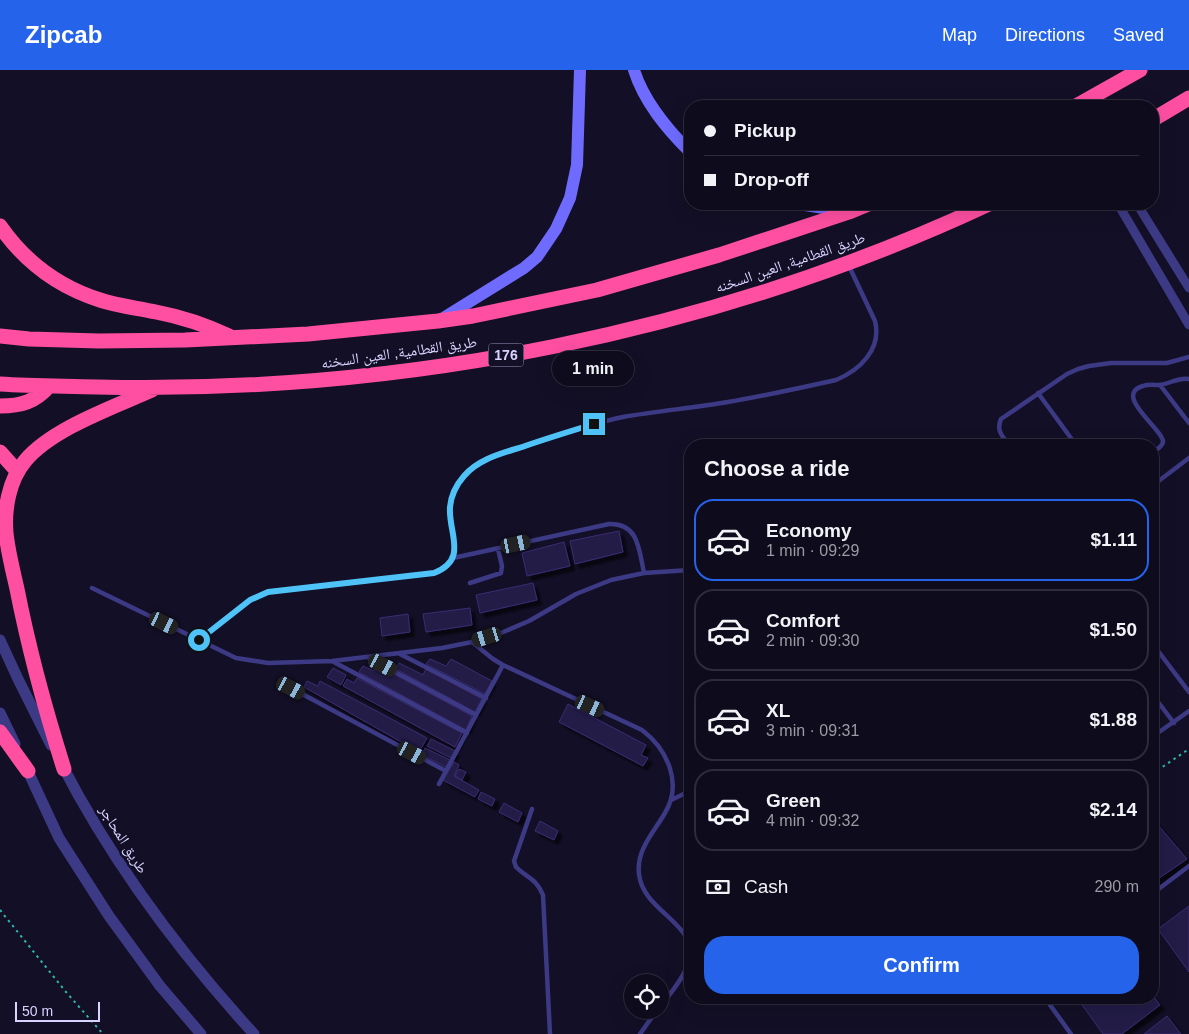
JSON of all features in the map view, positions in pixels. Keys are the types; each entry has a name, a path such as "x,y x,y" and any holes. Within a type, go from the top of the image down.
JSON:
{"highway":[{"path":"1087,100 1140,70"},
{"path":"1159,116 1189,98"},
{"name":"طريق القطامية, العين السخنه","path":"0,336 28,339 98,341 308,334 473,316 597,290 719,255 854,210"},
{"name":"طريق القطامية, العين السخنه","path":"0,384 156,388 242,386 326,380 460,363 586,340 701,310 848,262 976,210"},
{"path":"0,226 19,250 41,270 60,283 80,293 102,301 177,316 233,337"},
{"path":"0,406 17,406 31,401 49,386"},
{"path":"64,768 32,659 6,533 9,496 17,471 44,442 69,428 156,388"},
{"path":"0,452 17,471"},
{"path":"0,732 28,771"}],"main road":[{"path":"438,321 524,268 537,257 556,229 570,198 577,164 580,70"},
{"path":"634,70 652,107 684,146"},
{"path":"836,210 849,212"}],"street":[{"path":"1122,210 1189,324"},
{"path":"1141,210 1189,288"},
{"name":"طريق المحاجر","path":"0,640 64,768 119,861 144,899 200,972 254,1034"},
{"path":"0,713 59,838 109,916 160,986 202,1034"}],"lane":[{"path":"199,640 250,600 268,592 434,573 448,565 453,558 455,550 450,508 452,497 463,477 480,462 594,424 648,413 730,402 836,380 856,370 864,362 874,346 877,330 848,262"},
{"path":"1004,439 999,428 1001,419 1067,374 1089,366 1111,363 1167,363 1189,357"},
{"path":"1159,448 1163,440 1162,436 1136,405 1135,393 1140,387 1160,385 1180,378 1189,379"},
{"path":"1160,385 1189,423"},
{"path":"1038,393 1072,439"},
{"path":"1159,481 1189,458"},
{"path":"453,558 617,524 631,530 636,537 644,573"},
{"path":"470,583 501,573 502,566 498,548"},
{"path":"92,588 236,658 268,663 332,661 442,648 472,642 501,633 529,621 594,586 611,580 644,573 684,570"},
{"path":"472,642 503,665 642,730 659,745 670,766 672,777 671,800 667,811 645,846 639,865 641,884 651,902 681,928 684,933"},
{"path":"1159,652 1189,692"},
{"path":"399,653 486,698"},
{"path":"367,657 476,715"},
{"path":"332,661 466,733"},
{"path":"439,784 503,665"},
{"path":"291,688 446,771"},
{"path":"1159,703 1174,723"},
{"path":"1159,733 1189,711"},
{"path":"671,800 684,794"},
{"path":"532,810 514,861 516,868 532,878 543,895 550,1034"},
{"path":"1159,889 1189,866"},
{"path":"669,993 684,971"},
{"path":"1049,1004 1071,1034"},
{"path":"640,1034 651,1019"}],"path":[{"path":"1159,769 1189,749"},
{"path":"0,910 66,992 103,1034"}],"building":[{"path":"619,531 623,552 575,564 570,541"},
{"path":"564,542 570,566 527,576 522,553"},
{"path":"533,583 537,600 480,613 476,595"},
{"path":"470,608 472,625 426,632 423,614"},
{"path":"408,614 410,632 382,636 380,618"},
{"path":"430,659 446,666 451,659 492,681 485,694 426,664"},
{"path":"399,663 423,675 426,669 482,699 475,712 396,669"},
{"path":"377,665 472,716 466,730 359,672 363,666 374,671"},
{"path":"333,668 346,675 341,685 327,677"},
{"path":"357,678 462,733 455,747 343,686 347,679 354,683"},
{"path":"307,681 318,686 320,681 427,738 419,752 304,687"},
{"path":"568,704 646,745 641,755 648,758 643,766 559,722"},
{"path":"431,739 455,751 451,758 427,746"},
{"path":"425,748 450,760 446,767 422,755"},
{"path":"454,762 459,765 454,776 479,790 475,797 443,780"},
{"path":"459,769 466,772 462,780 455,776"},
{"path":"481,792 495,799 492,806 478,799"},
{"path":"504,803 522,813 518,822 499,812"},
{"path":"540,821 558,831 554,840 535,831"},
{"path":"1159,826 1187,859 1159,878"},
{"path":"1189,906 1189,972 1159,930 1159,928"},
{"path":"1081,1004 1160,1005 1122,1034 1103,1034"},
{"path":"1167,1016 1181,1034 1144,1034"}],"route":[{"path":"199,640 250,600 268,592 434,573 442,570 453,558 455,550 450,508 452,497 463,477 471,469 480,462 594,424"}]}
